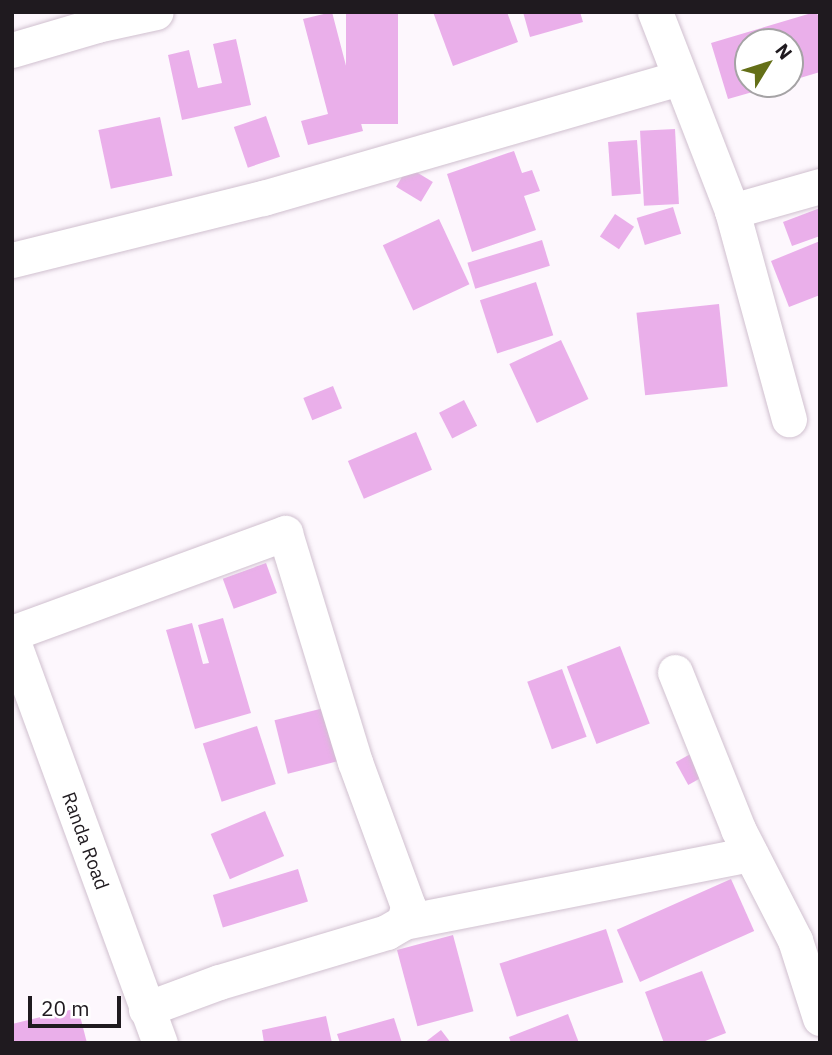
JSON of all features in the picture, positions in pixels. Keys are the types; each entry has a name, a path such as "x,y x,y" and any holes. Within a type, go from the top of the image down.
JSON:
{"street":[{"path":"12,50 97,25 156,12"},
{"path":"655,12 678,78 732,211 789,419"},
{"path":"12,260 263,198 678,78"},
{"path":"732,211 820,186"},
{"path":"12,633 285,533 355,762 408,906 404,922"},
{"name":"Randa Road","path":"12,639 23,704 160,1043"},
{"path":"675,672 750,854 795,940 820,1018"},
{"path":"146,1009 219,982 387,932 404,922 750,854"}],"building":[{"path":"332,12 363,131 308,145 301,121 328,114 303,19"},
{"path":"346,12 398,12 398,124 346,124"},
{"path":"433,12 507,12 518,42 453,66"},
{"path":"523,12 580,12 583,22 530,37"},
{"path":"815,12 820,17 820,72 804,77 804,28 761,28"},
{"path":"734,36 734,97 728,99 711,43"},
{"path":"236,39 251,105 182,120 168,55 189,50 198,88 222,83 213,44"},
{"path":"266,116 280,157 248,168 234,127"},
{"path":"160,117 172,176 111,189 98,130"},
{"path":"675,129 679,204 644,206 640,131"},
{"path":"637,140 641,194 612,196 608,142"},
{"path":"514,151 522,173 532,170 540,191 524,196 536,230 472,252 447,174"},
{"path":"408,167 433,182 421,202 396,187"},
{"path":"673,207 681,234 645,245 637,218"},
{"path":"820,208 820,236 792,246 783,222"},
{"path":"615,214 634,227 619,249 600,236"},
{"path":"439,219 469,284 413,310 383,245"},
{"path":"542,240 550,266 475,289 467,263"},
{"path":"820,241 820,295 789,307 771,261"},
{"path":"536,282 553,335 497,353 480,300"},
{"path":"719,304 728,387 645,395 636,313"},
{"path":"561,340 588,399 537,423 509,364"},
{"path":"333,386 342,408 312,420 303,398"},
{"path":"464,400 477,426 452,439 439,413"},
{"path":"416,432 432,470 364,499 348,461"},
{"path":"266,563 277,593 234,609 223,579"},
{"path":"223,618 251,713 195,729 166,630 192,623 203,664 209,663 198,625"},
{"path":"620,646 650,723 597,744 567,666"},
{"path":"562,669 587,737 552,749 527,682"},
{"path":"324,708 337,761 288,774 275,720"},
{"path":"257,726 276,784 222,802 203,744"},
{"path":"694,752 707,775 688,785 676,762"},
{"path":"265,811 284,856 230,879 211,834"},
{"path":"298,869 308,902 223,928 213,895"},
{"path":"731,879 754,931 640,982 617,930"},
{"path":"606,929 623,982 517,1017 499,964"},
{"path":"453,935 473,1011 417,1026 397,950"},
{"path":"702,971 726,1033 700,1043 664,1043 645,992"},
{"path":"78,1008 87,1043 12,1043 12,1024"},
{"path":"568,1014 579,1043 511,1043 509,1037"},
{"path":"326,1016 332,1043 264,1043 262,1030"},
{"path":"394,1018 402,1043 340,1043 337,1034"},
{"path":"441,1030 451,1043 424,1043"}]}
